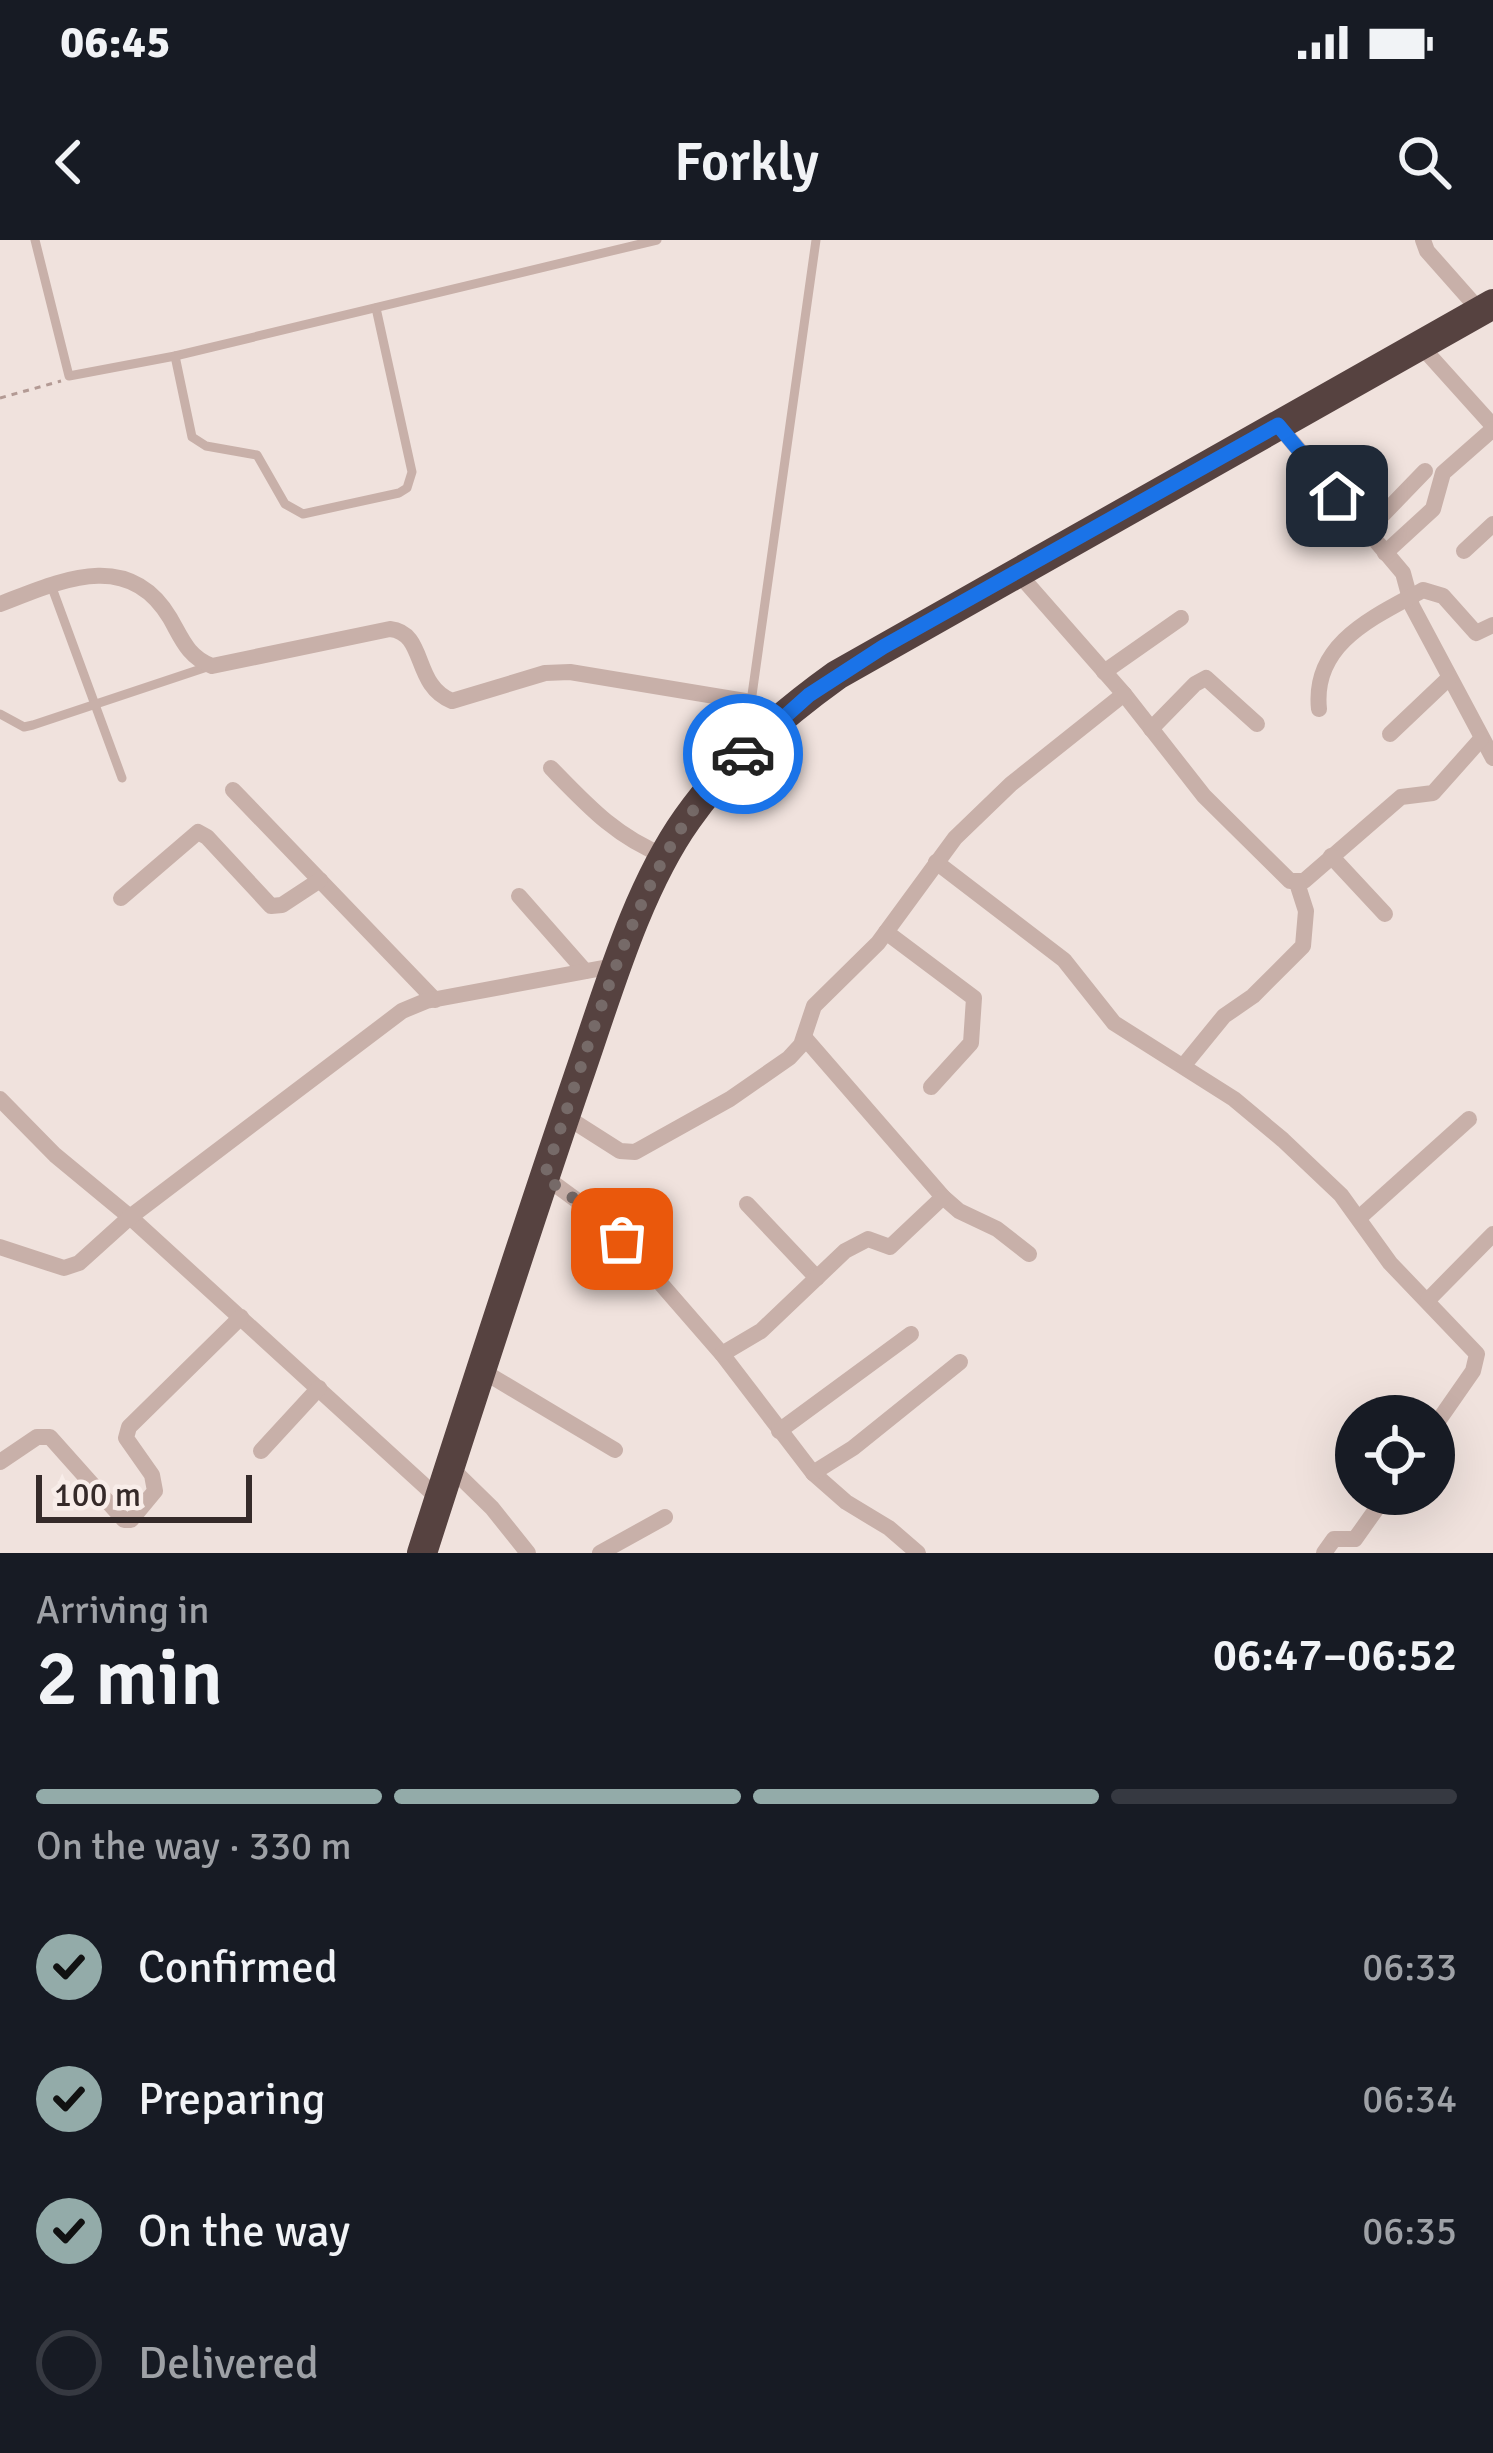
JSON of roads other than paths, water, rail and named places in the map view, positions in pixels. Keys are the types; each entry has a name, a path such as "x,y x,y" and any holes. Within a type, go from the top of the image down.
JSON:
{"highway":[{"path":"422,1553 544,1177 620,964 665,856 710,789 760,735 837,675 1487,308"}],"street":[{"path":"1423,240 1427,251 1487,308"},
{"path":"1385,553 1433,509 1443,473 1493,427 1421,346"},
{"path":"1278,425 1403,573 1409,598 1484,732 1493,758"},
{"path":"1367,531 1425,471"},
{"path":"1464,551 1493,524"},
{"path":"1017,572 1124,694 1204,796 1284,877 1297,883 1306,910 1303,946 1253,996 1224,1016 1184,1065"},
{"path":"0,604 75,576 98,574 154,597 190,653 212,666 390,628 410,636 426,682 452,701 545,673 570,672 751,702 760,735"},
{"path":"1319,710 1321,675 1335,648 1359,626 1424,590 1437,591 1469,629 1483,633 1493,625"},
{"path":"1104,672 1180,618"},
{"path":"1151,729 1206,678 1257,724"},
{"path":"1390,734 1450,678"},
{"path":"565,1116 620,1151 634,1152 770,1072 797,1051 814,1006 886,932 936,862 1011,784 1124,694"},
{"path":"1297,883 1401,797 1433,793 1484,732"},
{"path":"551,768 601,821 665,856"},
{"path":"232,790 435,1000"},
{"path":"121,898 194,832 207,837 271,906 320,880"},
{"path":"1331,856 1385,914"},
{"path":"936,862 1064,960 1114,1022 1260,1119 1360,1217 1386,1258 1477,1354 1473,1372 1455,1397"},
{"path":"519,896 585,971"},
{"path":"886,932 974,998 971,1042 932,1087"},
{"path":"0,1247 71,1267 384,1022 435,1000 620,964"},
{"path":"804,1037 944,1197 1030,1254"},
{"path":"0,1100 55,1155 130,1217 439,1499"},
{"path":"1360,1217 1468,1119"},
{"path":"544,1177 605,1221 722,1354 813,1473 918,1553"},
{"path":"722,1354 770,1324 845,1251 868,1239 890,1246 944,1197"},
{"path":"747,1204 817,1278"},
{"path":"1428,1300 1493,1234"},
{"path":"0,1462 38,1437 50,1437 124,1520 131,1520 154,1491 152,1475 127,1438 130,1427 241,1317"},
{"path":"778,1431 911,1334"},
{"path":"813,1473 853,1448 959,1362"},
{"path":"481,1370 615,1450"},
{"path":"261,1451 319,1388"},
{"path":"449,1466 528,1553"},
{"path":"1324,1553 1334,1539 1355,1539 1372,1515"},
{"path":"600,1553 665,1517"}],"lane":[{"path":"35,240 69,376 175,356 657,240"},
{"path":"751,702 816,240"},
{"path":"175,356 192,437 206,446 256,455 290,509 304,514 399,493 407,488 412,472 376,308"},
{"path":"50,585 122,778"},
{"path":"0,714 24,727 212,666"}]}
